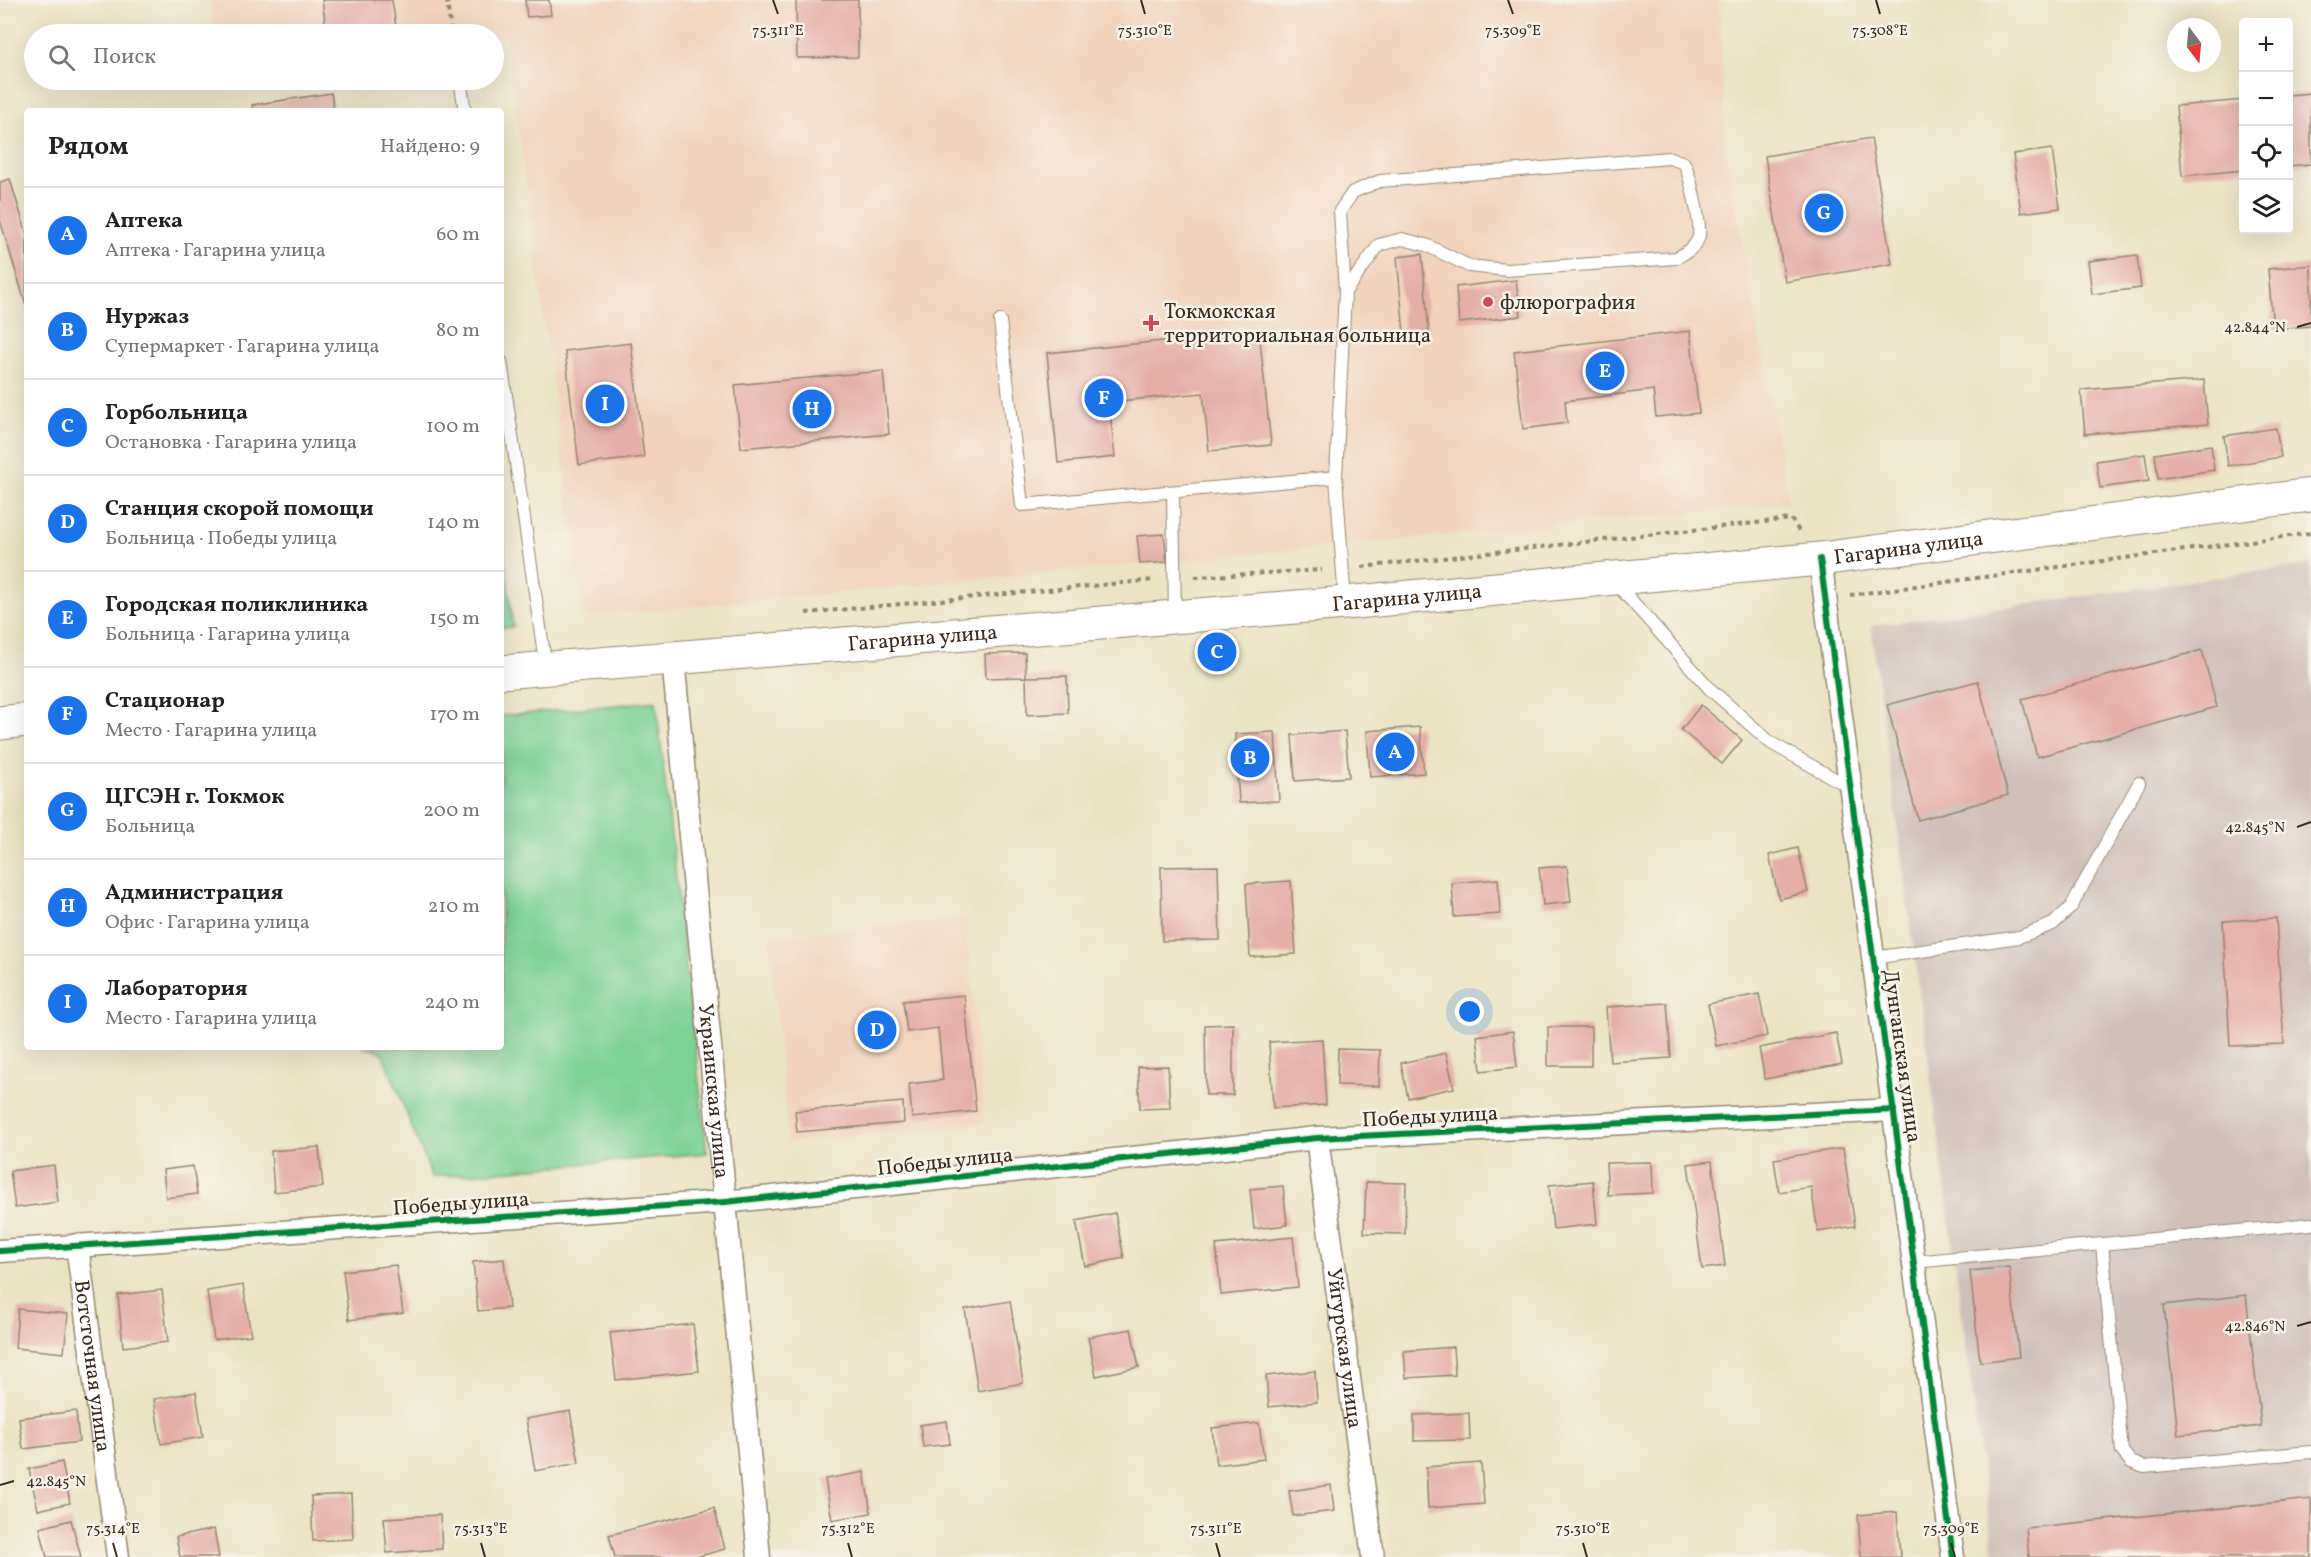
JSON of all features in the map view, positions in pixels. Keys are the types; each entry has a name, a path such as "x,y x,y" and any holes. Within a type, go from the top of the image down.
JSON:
{"main road":[{"name":"Гагарина улица","path":"504,672 1345,603 1820,559 2311,495"},
{"path":"0,723 24,720"}],"street":[{"name":"Дунганская улица","path":"1820,559 1953,1557"},
{"name":"Украинская улица","path":"673,659 759,1557"},
{"name":"Победы улица","path":"0,1251 725,1202 1317,1138 1894,1110"},
{"name":"Уйгурская улица","path":"1317,1138 1373,1557"},
{"name":"Вотсточная улица","path":"77,1245 118,1557"}],"lane":[{"path":"462,90 465,108"},
{"path":"1345,292 1379,245 1402,239 1426,245 1469,266 1508,270 1676,258 1691,249 1699,236 1690,175 1684,163 1670,158 1380,181 1353,192 1340,211 1345,292 1336,477 1345,603"},
{"path":"1000,321 1022,505 1336,477"},
{"path":"504,381 546,668"},
{"path":"1173,492 1175,617"},
{"path":"1611,578 1710,689 1771,743 1851,788"},
{"path":"1873,958 2019,937 2053,924 2071,907 2139,783"},
{"path":"1914,1262 2311,1224"},
{"path":"2102,1244 2122,1451 2130,1462 2144,1467 2311,1452"}],"path":[{"path":"447,0 450,24"},
{"path":"1825,599 2311,533"}],"shaded area":[{"name":"Токмокская территориальная больница","path":"210,0 1719,0 1726,151 1789,503 584,617 504,24 212,24"},
{"path":"2311,564 2311,1557 1994,1557 1871,626"},
{"path":"965,918 985,1123 788,1142 769,937"}],"green space":[{"path":"504,548 513,627 504,628"},
{"path":"656,701 707,1153 432,1177 382,1052 374,1050 504,1050 504,716"}],"building":[{"path":"322,0 392,0 396,24 326,24"},
{"path":"525,0 549,0 551,15 527,17"},
{"path":"796,0 858,0 858,57 797,58"},
{"path":"331,93 334,108 252,108 252,105"},
{"path":"2311,93 2311,164 2293,166 2293,95"},
{"path":"2239,100 2239,170 2182,176 2176,106"},
{"path":"1871,138 1892,264 1785,282 1765,156"},
{"path":"2052,149 2060,208 2021,213 2013,154"},
{"path":"10,179 24,225 24,298 0,220 0,182"},
{"path":"1422,254 1429,332 1404,334 1397,257"},
{"path":"2137,255 2141,288 2092,294 2088,261"},
{"path":"2311,265 2311,326 2273,329 2268,269"},
{"name":"флюрография","path":"1516,280 1521,316 1459,323 1456,287"},
{"path":"1259,331 1271,445 1209,451 1203,393 1109,402 1115,457 1058,463 1047,353"},
{"path":"1690,331 1699,413 1656,417 1653,390 1565,401 1567,423 1523,429 1514,351"},
{"path":"631,343 644,457 579,465 565,351"},
{"path":"883,371 889,434 741,448 735,385"},
{"path":"2204,380 2208,424 2085,434 2081,390"},
{"path":"2276,428 2281,457 2228,466 2224,436"},
{"path":"2211,445 2214,470 2158,479 2155,454"},
{"path":"2145,454 2149,481 2100,488 2096,461"},
{"path":"1164,534 1167,562 1140,564 1137,536"},
{"path":"2202,650 2217,707 2037,757 2022,699"},
{"path":"1025,653 1026,677 986,678 985,654"},
{"path":"1067,676 1068,713 1027,715 1026,677"},
{"path":"1978,681 2008,795 1918,820 1887,705"},
{"path":"1701,705 1742,740 1722,764 1681,730"},
{"path":"1420,727 1424,773 1370,777 1367,731"},
{"path":"1345,731 1349,777 1295,781 1292,735"},
{"path":"1275,732 1279,801 1239,803 1235,734"},
{"path":"1798,848 1808,892 1779,899 1769,855"},
{"path":"1218,866 1220,940 1162,941 1161,867"},
{"path":"1567,866 1571,902 1543,905 1539,868"},
{"path":"1498,879 1500,914 1454,917 1452,883"},
{"path":"1291,881 1296,954 1250,957 1246,884"},
{"path":"2276,918 2284,1044 2230,1046 2223,921"},
{"path":"1759,994 1767,1036 1716,1046 1708,1004"},
{"path":"964,995 976,1111 912,1118 909,1084 943,1080 938,1028 907,1032 903,1001"},
{"path":"1667,1003 1671,1058 1610,1062 1606,1007"},
{"path":"1233,1024 1233,1095 1206,1095 1205,1025"},
{"path":"1548,1027 1591,1027 1591,1066 1548,1066"},
{"path":"1513,1031 1517,1067 1481,1071 1477,1036"},
{"path":"1836,1033 1842,1064 1765,1079 1759,1048"},
{"path":"1322,1039 1326,1105 1273,1108 1269,1042"},
{"path":"1338,1049 1380,1050 1379,1086 1337,1085"},
{"path":"1446,1053 1454,1088 1408,1098 1401,1063"},
{"path":"1168,1066 1170,1108 1140,1109 1138,1067"},
{"path":"903,1102 904,1123 797,1132 795,1111"},
{"path":"319,1147 323,1187 274,1192 271,1151"},
{"path":"1843,1148 1855,1226 1818,1232 1811,1187 1779,1192 1774,1159"},
{"path":"1712,1161 1725,1266 1702,1269 1688,1164"},
{"path":"1652,1162 1653,1193 1608,1195 1606,1163"},
{"path":"54,1165 58,1202 15,1208 10,1171"},
{"path":"193,1166 197,1194 166,1198 163,1170"},
{"path":"1593,1181 1597,1224 1553,1229 1549,1185"},
{"path":"1366,1182 1406,1183 1405,1234 1364,1233"},
{"path":"1283,1186 1287,1225 1254,1229 1250,1189"},
{"path":"1115,1213 1124,1258 1085,1266 1076,1221"},
{"path":"1293,1237 1298,1287 1221,1295 1216,1245"},
{"path":"504,1259 509,1308 478,1311 473,1262"},
{"path":"396,1265 403,1313 349,1320 343,1271"},
{"path":"2009,1267 2019,1357 1980,1362 1970,1271"},
{"path":"243,1285 251,1335 214,1340 207,1291"},
{"path":"162,1290 168,1342 123,1347 118,1295"},
{"path":"2246,1295 2261,1426 2178,1435 2164,1305"},
{"path":"1010,1301 1023,1383 978,1391 965,1309"},
{"path":"18,1309 68,1314 64,1353 15,1348"},
{"path":"693,1324 699,1371 616,1380 610,1333"},
{"path":"1131,1329 1139,1367 1096,1376 1088,1337"},
{"path":"1453,1347 1455,1375 1406,1378 1404,1351"},
{"path":"1315,1371 1317,1402 1269,1407 1266,1376"},
{"path":"196,1392 203,1437 161,1444 154,1399"},
{"path":"76,1411 79,1442 23,1449 19,1418"},
{"path":"570,1411 579,1463 535,1471 526,1419"},
{"path":"1469,1413 1470,1440 1414,1441 1414,1415"},
{"path":"947,1421 950,1444 923,1447 920,1425"},
{"path":"1259,1423 1264,1459 1216,1465 1212,1428"},
{"path":"62,1462 70,1503 38,1510 29,1469"},
{"path":"1481,1463 1484,1504 1428,1508 1426,1467"},
{"path":"864,1472 871,1513 832,1520 825,1479"},
{"path":"1331,1485 1334,1511 1293,1516 1289,1491"},
{"path":"351,1494 353,1539 313,1541 311,1496"},
{"path":"2311,1499 2311,1557 2029,1557 2026,1528"},
{"path":"714,1508 725,1549 696,1557 615,1557 609,1535"},
{"path":"1897,1512 1900,1557 1861,1557 1858,1515"},
{"path":"440,1515 442,1549 387,1553 384,1518"},
{"path":"71,1520 81,1557 47,1557 40,1528"},
{"path":"214,1529 219,1557 180,1557 176,1537"}],"cycle path":[{"path":"1820,559 1953,1557"},
{"path":"0,1251 725,1202 1317,1138 1894,1110"}],"place":[{"name":"ЦГСЭН г. Токмок","path":"1824,213"},
{"name":"флюрография","path":"1488,302"},
{"name":"Токмокская территориальная больница","path":"1151,323"},
{"name":"Городская поликлиника","path":"1605,371"},
{"name":"Cтационар","path":"1104,398"},
{"name":"Лаборатория","path":"605,404"},
{"name":"Администрация","path":"812,409"},
{"name":"Горбольница","path":"1217,652"},
{"name":"Аптека","path":"1395,752"},
{"name":"Нуржаз","path":"1250,758"},
{"name":"Станция скорой помощи","path":"877,1030"}]}
